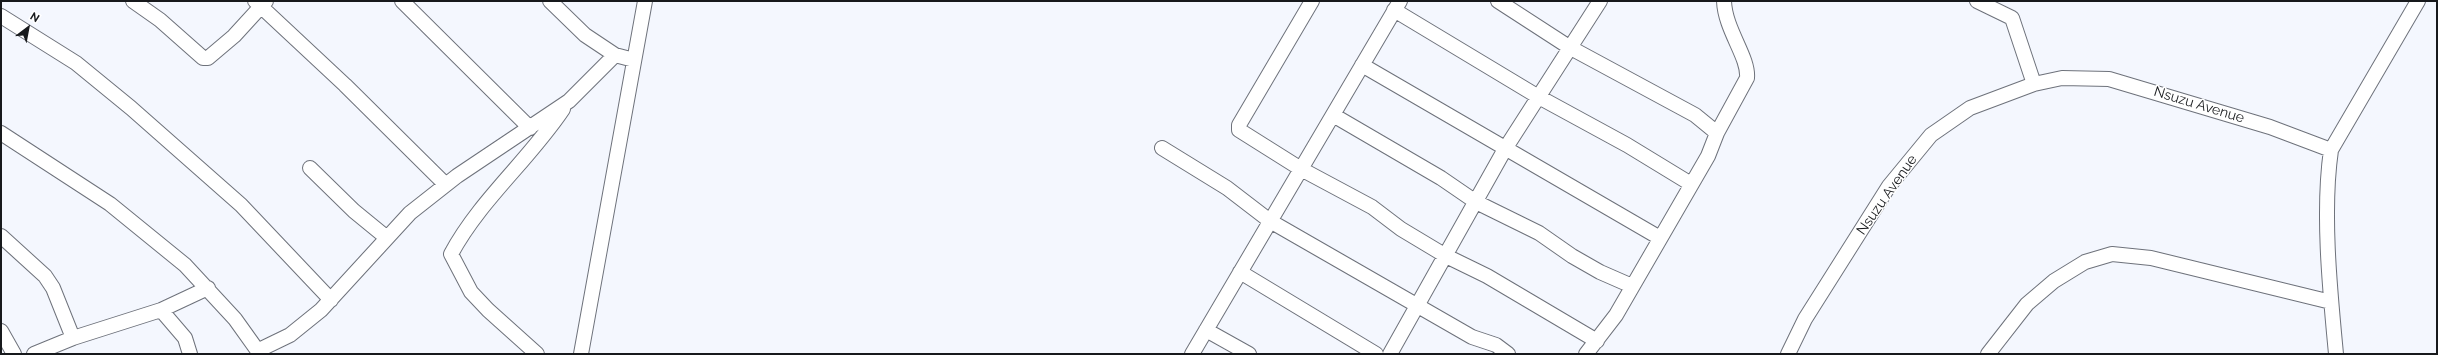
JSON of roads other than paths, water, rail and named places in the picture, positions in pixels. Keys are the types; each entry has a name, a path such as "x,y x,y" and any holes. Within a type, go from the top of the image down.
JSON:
{"street":[{"path":"133,1 160,20 203,58 208,58 234,36 260,3 445,184"},
{"path":"402,1 530,128"},
{"path":"550,1 585,35 615,55 634,60"},
{"path":"581,354 645,1"},
{"path":"1312,1 1239,125 1243,134 1301,169 1372,207 1446,256 1487,276 1597,341"},
{"path":"1498,1 1569,47 1695,115 1717,133"},
{"path":"1390,354 1505,149 1569,47 1600,1"},
{"path":"1586,354 1597,341 1632,286 1708,156 1717,133 1747,78 1748,69 1729,28 1725,13 1724,1"},
{"path":"1977,1 2012,18 2034,84"},
{"path":"2336,354 2331,302 2327,178 2331,150 2418,1"},
{"path":"1192,354 1397,6 1538,96 1627,145 1691,184"},
{"path":"1,16 76,62 131,108 240,205 331,300"},
{"path":"537,354 488,310 471,292 451,254 494,191 537,144 569,101 615,55"},
{"path":"1362,65 1660,238"},
{"name":"Nsuzu Avenue","path":"1788,354 1805,320 1889,186 1930,135 1970,108 2034,84 2062,78 2109,79 2270,127 2331,150"},
{"path":"1,134 110,204 185,265 208,288 260,352 306,324 331,300 410,213 445,184 569,101"},
{"path":"1333,115 1441,178 1476,202 1539,233 1572,256 1600,272 1632,286"},
{"path":"1162,148 1227,188 1270,221 1472,337 1496,345 1508,354"},
{"path":"310,168 354,211 387,238"},
{"path":"1,236 45,276 53,288 73,338"},
{"path":"1988,354 2027,304 2054,282 2085,262 2112,254 2151,258 2331,302"},
{"path":"1240,272 1376,354"},
{"path":"34,354 73,338 161,310 208,288"},
{"path":"161,310 185,338 190,354"},
{"path":"1206,330 1249,354"},
{"path":"1,332 14,354"}]}
